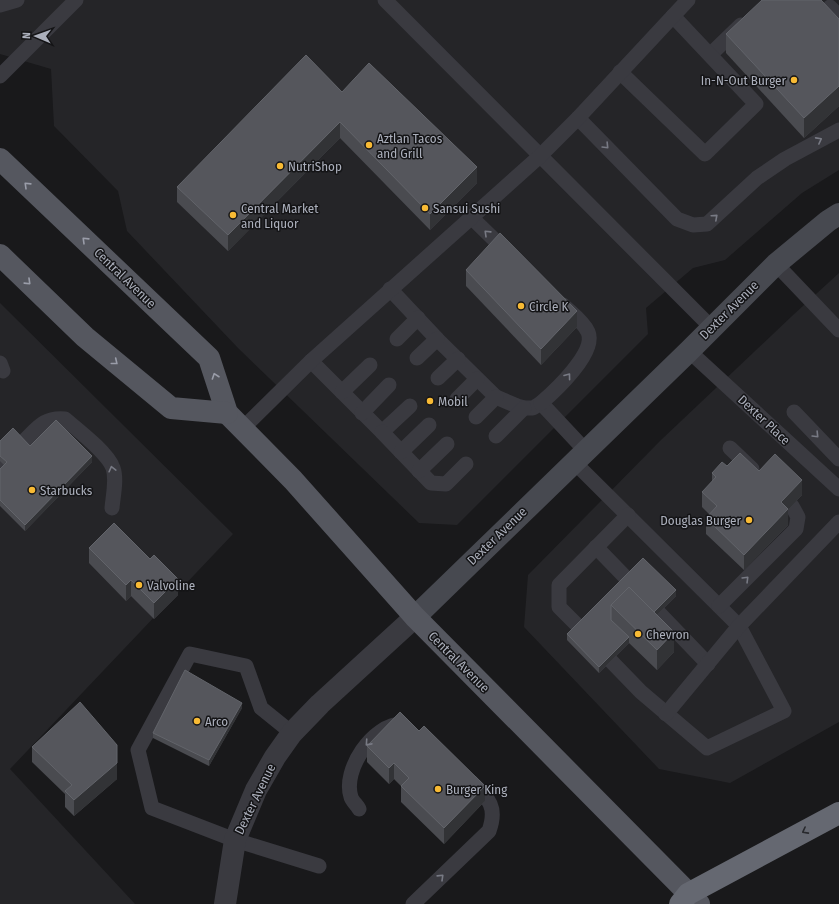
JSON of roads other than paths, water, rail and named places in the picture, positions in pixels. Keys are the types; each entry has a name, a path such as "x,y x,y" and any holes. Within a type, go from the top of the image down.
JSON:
{"highway":[{"path":"689,901 839,813"}],"main road":[{"name":"Central Avenue","path":"0,159 209,358 227,412 293,480 415,617 689,901"},
{"path":"0,255 85,337 171,408 227,412"}],"street":[{"name":"Dexter Avenue","path":"225,904 235,840 256,790 275,757 292,733 349,677 415,617 689,351 776,264 828,221 839,214"}],"lane":[{"path":"0,5 16,0"},
{"path":"0,76 76,0"},
{"path":"385,0 712,328"},
{"path":"243,428 311,361 540,156 578,118 688,0"},
{"path":"620,72 704,154 756,104 673,16"},
{"path":"710,54 743,23"},
{"path":"578,118 677,219 693,225 707,224 757,178 785,159 839,130"},
{"path":"471,217 518,262"},
{"path":"776,264 839,330"},
{"path":"390,289 477,379 496,396 524,408 533,408 561,386 587,352 589,333 582,323 554,297"},
{"path":"397,339 418,318"},
{"path":"417,358 438,339"},
{"name":"Dexter Place","path":"689,351 839,489"},
{"path":"438,378 458,359"},
{"path":"311,361 431,483 446,484 466,464"},
{"path":"342,392 370,365"},
{"path":"457,399 477,379"},
{"path":"362,413 390,385"},
{"path":"476,417 496,396"},
{"path":"541,403 580,456 628,515 739,626 784,712 707,748 641,692 611,661"},
{"path":"382,432 410,406"},
{"path":"496,436 524,408"},
{"path":"794,412 839,459"},
{"path":"22,443 45,421 57,418 65,419 107,457 110,462 113,468 114,482 112,508"},
{"path":"401,452 429,425"},
{"path":"419,471 447,444"},
{"path":"730,448 765,480"},
{"path":"719,606 796,529 798,517 792,506"},
{"path":"579,628 559,607 559,585 628,515"},
{"path":"666,714 739,626 839,522"},
{"path":"596,547 627,579"},
{"path":"659,613 708,664"},
{"path":"292,733 261,708 246,666 190,654 138,750 152,808 235,840 319,866"},
{"path":"360,809 351,797 349,781 355,761 376,735 384,729 395,724 406,724 415,728"},
{"path":"413,904 489,831 493,821 493,813 488,799 460,772"}],"place":[{"name":"In-N-Out Burger","path":"794,80"},
{"name":"Aztlan Tacos and Grill","path":"369,145"},
{"name":"NutriShop","path":"280,166"},
{"name":"Sansui Sushi","path":"425,208"},
{"name":"Central Market and Liquor","path":"233,215"},
{"name":"Circle K","path":"521,306"},
{"name":"Mobil","path":"430,401"},
{"name":"Starbucks","path":"32,490"},
{"name":"Douglas Burger","path":"749,520"},
{"name":"Valvoline","path":"139,585"},
{"name":"Chevron","path":"638,634"},
{"name":"Arco","path":"197,721"},
{"name":"Burger King","path":"438,789"}]}
